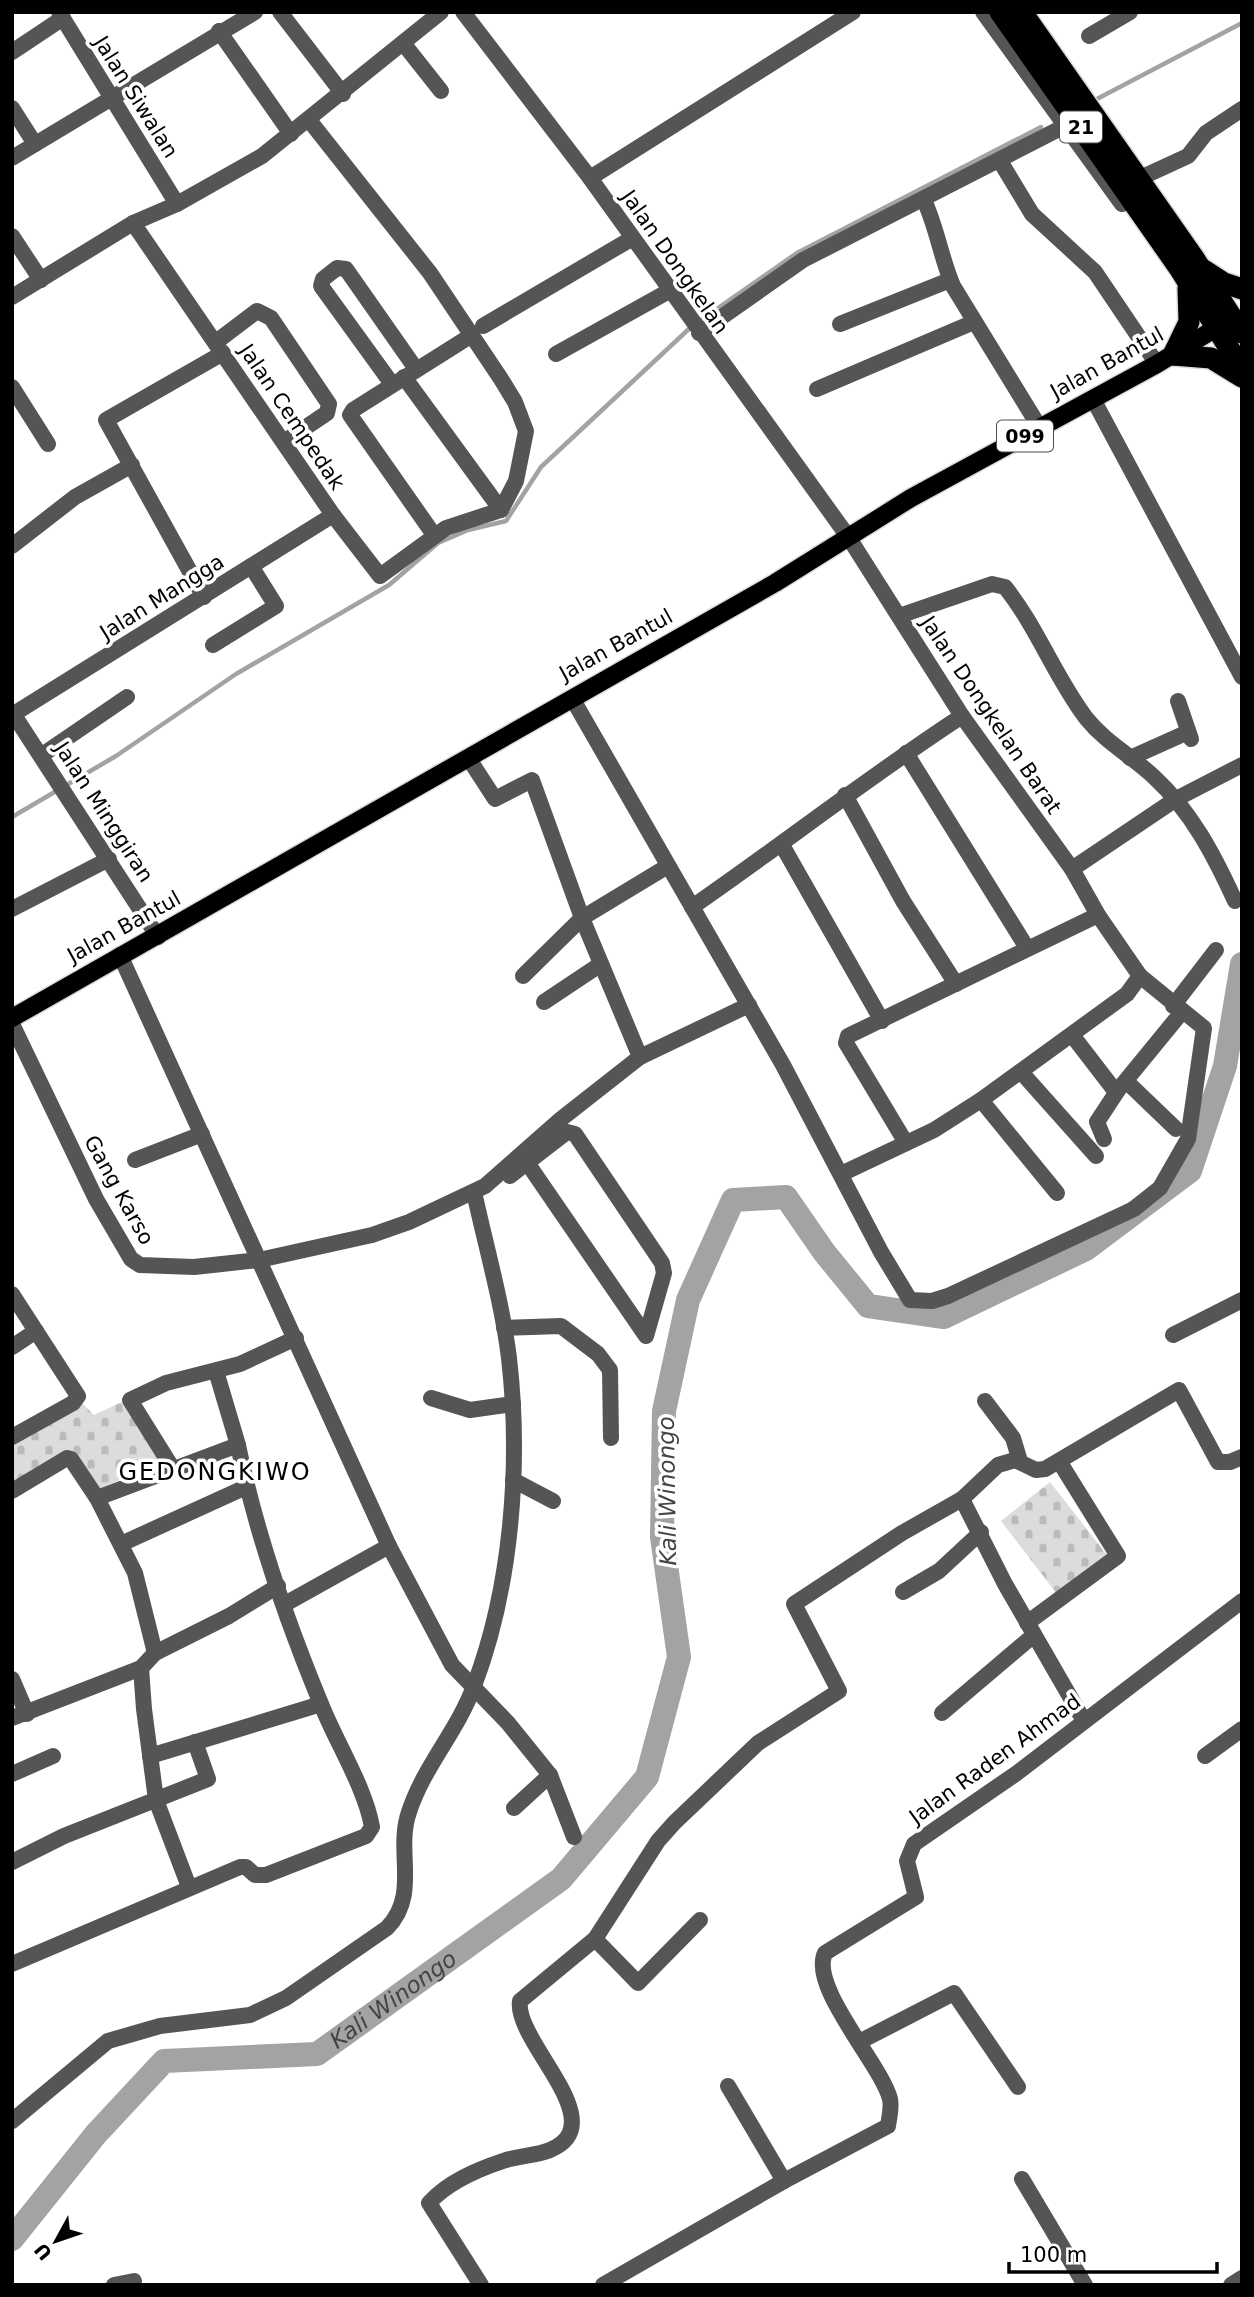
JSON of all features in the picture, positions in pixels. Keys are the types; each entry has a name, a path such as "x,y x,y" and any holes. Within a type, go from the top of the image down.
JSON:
{"highway":[{"name":"21","path":"1000,12 1161,243 1192,272"},
{"name":"21","path":"1022,12 1138,179 1192,272 1227,325"},
{"path":"1165,359 1189,322 1192,272 1242,289"},
{"path":"1227,325 1242,369"},
{"path":"1165,359 1212,358 1242,377"}],"main road":[{"name":"Jalan Bantul","path":"12,1018 469,759 849,538 911,498 1227,325"}],"street":[{"path":"12,158 219,31 255,12"},
{"path":"279,12 343,94"},
{"path":"12,297 133,223 177,204 262,156 343,94 442,12"},
{"name":"Jalan Dongkelan","path":"463,12 590,178 631,239 849,538"},
{"path":"590,178 853,12"},
{"path":"983,12 1126,210 1161,243"},
{"path":"1089,36 1130,12"},
{"path":"12,51 61,15"},
{"name":"Jalan Siwalan","path":"61,15 177,204"},
{"path":"219,31 291,134"},
{"path":"403,43 441,91"},
{"path":"12,108 35,144"},
{"path":"1138,179 1188,156 1206,133 1242,109"},
{"path":"309,120 478,331 515,402 526,431 516,481 500,510 455,524 434,535 351,420 352,410 478,331 631,239"},
{"path":"699,333 803,260 1066,127"},
{"path":"1000,161 1032,214 1095,272 1165,359"},
{"path":"924,200 934,223 950,281 1040,428"},
{"name":"Jalan Cempedak","path":"133,223 285,442 332,515 382,576 434,535"},
{"path":"12,236 41,280"},
{"path":"404,377 346,269 337,268 323,279 321,286 404,377 500,510"},
{"path":"839,324 950,281"},
{"path":"556,354 669,291"},
{"path":"204,597 107,423 108,417 220,348 257,311 271,318 329,404 327,413 285,442"},
{"path":"817,389 974,322"},
{"path":"12,387 48,444"},
{"path":"1093,399 1242,677"},
{"path":"12,546 69,501 132,465"},
{"name":"Jalan Mangga","path":"13,713 204,597 332,515"},
{"name":"Jalan Dongkelan Barat","path":"841,1174 881,1252 910,1300 932,1301 948,1296 1052,1250 1134,1209 1160,1188 1188,1139 1205,1034 1201,1024 1177,1009 1140,976 1098,915 1072,869 962,716 849,538"},
{"path":"214,645 276,606 251,566"},
{"path":"899,616 992,584 1002,585 1085,716 1105,740 1130,758 1176,799 1203,837 1235,901"},
{"path":"42,755 127,697"},
{"path":"572,698 749,1005 841,1174 934,1130 1022,1073 1127,994 1140,976"},
{"path":"1130,758 1190,736 1178,701"},
{"name":"Jalan Minggiran","path":"13,713 158,937"},
{"path":"692,907 782,845 845,795 962,716"},
{"path":"906,752 1027,948"},
{"path":"469,759 495,799 532,780 582,918 640,1057"},
{"path":"1072,869 1176,799 1242,765"},
{"path":"845,795 903,901 956,984"},
{"path":"782,845 881,1021"},
{"path":"12,909 109,859"},
{"path":"523,976 582,918 668,866"},
{"path":"906,1143 845,1041 849,1034 1098,915"},
{"path":"1104,1139 1097,1122 1216,950"},
{"path":"120,955 389,1546 452,1665 508,1723 550,1775 574,1837"},
{"path":"544,1002 601,964"},
{"path":"259,1261 391,1229 474,1192 494,1180 561,1119 640,1057 749,1005"},
{"name":"Gang Karso","path":"12,1024 96,1199 131,1259 140,1265 194,1267 259,1261"},
{"path":"1072,1035 1112,1087 1123,1086 1177,1129"},
{"path":"1022,1073 1096,1156"},
{"path":"981,1100 1057,1193"},
{"path":"494,1180 502,1181 569,1131 595,1161 663,1266 664,1273 646,1336 642,1334 527,1164"},
{"path":"135,1160 202,1133"},
{"path":"12,2119 108,2041 160,2026 259,2012 286,1998 387,1928 404,1900 408,1813 439,1750 449,1741 498,1601 513,1480 513,1405 505,1328 474,1192"},
{"path":"12,1294 77,1395 72,1403 12,1437"},
{"path":"1173,1335 1242,1300"},
{"path":"505,1328 561,1326 598,1354 610,1370 611,1438"},
{"path":"12,1347 36,1331"},
{"path":"173,1469 130,1400 166,1383 216,1371 296,1338"},
{"path":"12,1964 240,1867 246,1867 255,1875 266,1875 369,1834 372,1823 321,1704 278,1586 247,1487 238,1445 216,1371"},
{"path":"481,2285 429,2203 449,2185 504,2160 557,2147 571,2135 573,2121 522,2016 519,2004 595,1939 658,1841 674,1824 758,1743 839,1691 794,1604 902,1533 962,1499 999,1465 1010,1459 1039,1471 1179,1390 1218,1462 1230,1462 1242,1457"},
{"path":"431,1398 470,1410 513,1405"},
{"path":"985,1401 1013,1438 1020,1461"},
{"path":"97,1498 238,1445"},
{"path":"12,1491 69,1458 97,1498 121,1544 141,1592 155,1653"},
{"path":"942,1713 1031,1629 1118,1556 1059,1461"},
{"path":"513,1480 553,1501"},
{"path":"121,1544 247,1487"},
{"path":"962,1499 1031,1629 1084,1721"},
{"path":"904,1592 939,1571 981,1532"},
{"path":"285,1604 389,1546"},
{"path":"12,1679 20,1716 141,1668 155,1653 229,1616 278,1586"},
{"name":"Jalan Raden Ahmad","path":"603,2285 784,2181 888,2126 890,2098 826,1983 823,1961 825,1954 916,1897 918,1893 907,1861 914,1844 1084,1721 1242,1601"},
{"path":"141,1668 156,1800 189,1887"},
{"path":"150,1756 321,1704"},
{"path":"1205,1756 1242,1729"},
{"path":"12,1862 64,1836 208,1779 195,1742"},
{"path":"12,1774 53,1756"},
{"path":"514,1808 550,1775"},
{"path":"595,1939 638,1983 700,1920"},
{"path":"859,2042 954,1993 1018,2087"},
{"path":"728,2086 784,2181"},
{"path":"1021,2179 1085,2285"},
{"path":"1231,2285 1242,2278"},
{"path":"114,2285 134,2281"}],"green space":[{"path":"128,1399 165,1461 91,1492 70,1458 12,1487 12,1435 80,1401 94,1415"},
{"path":"1050,1482 1107,1555 1057,1594 1001,1521"}],"waterway":[{"path":"1095,100 1242,23"},
{"path":"698,322 797,253 1041,127"},
{"path":"12,817 116,756 236,674 389,585 438,543 468,530 506,521 541,467 691,327"},
{"name":"Kali Winongo","path":"12,2239 96,2134 164,2061 317,2054 561,1879 647,1777 679,1657 662,1537 664,1411 688,1300 733,1200 786,1197 824,1252 868,1306 944,1317 1086,1249 1190,1171 1225,1066 1242,964"}],"district":[{"name":"GEDONGKIWO","path":"215,1472"}]}
